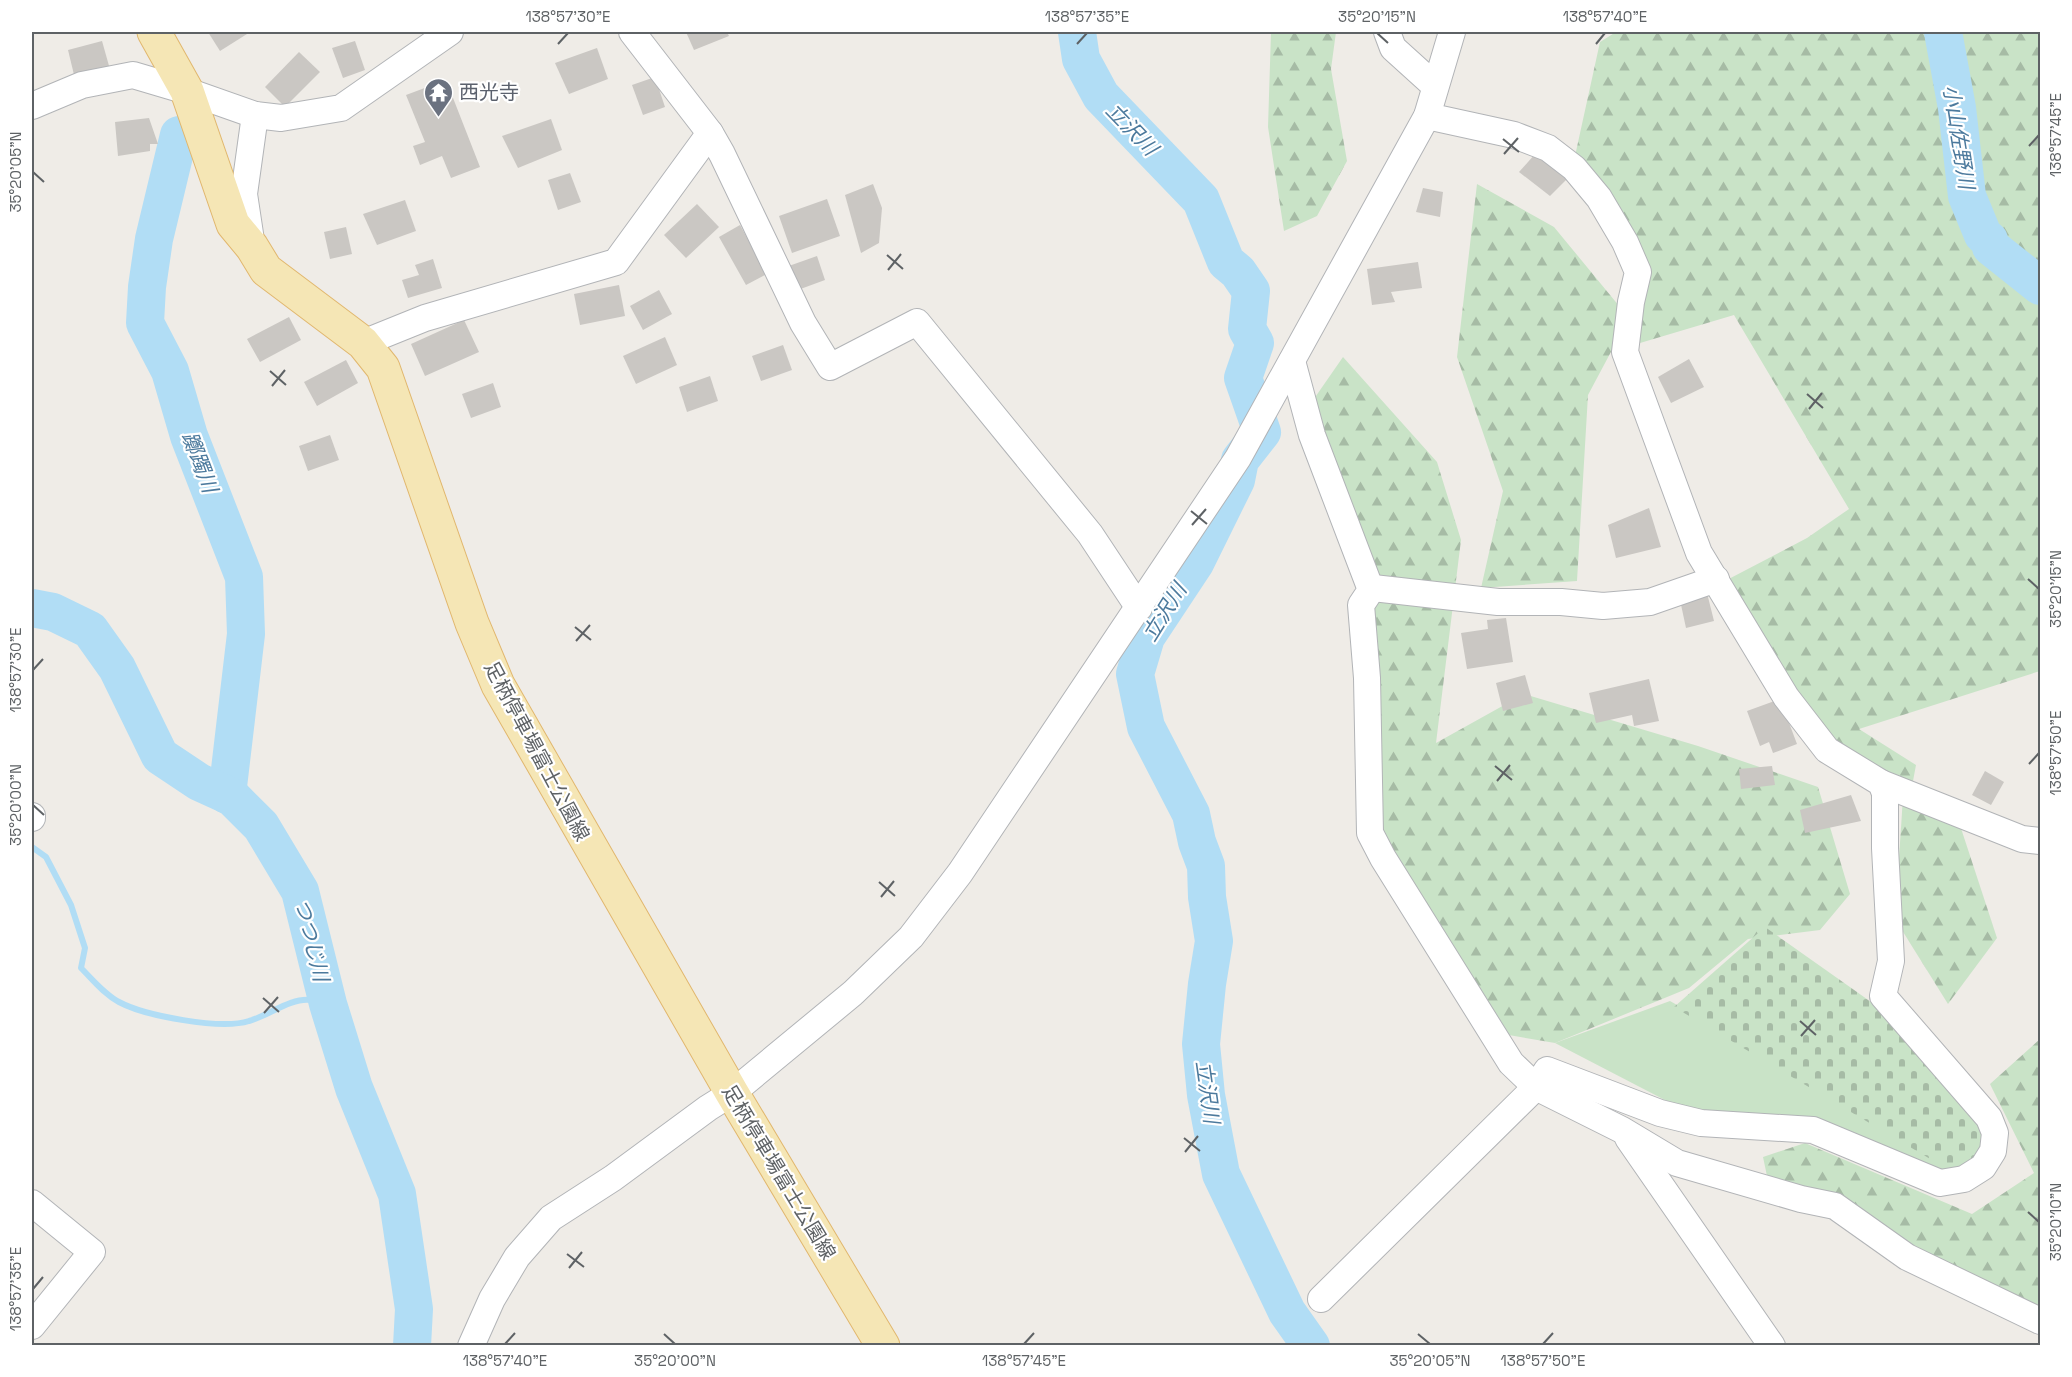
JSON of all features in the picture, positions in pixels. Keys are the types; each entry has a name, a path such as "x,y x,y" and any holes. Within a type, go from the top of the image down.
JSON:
{"main road":[{"name":"足柄停車場富士公園線","path":"154,32 187,91 233,224 252,247 266,270 363,343 382,368 472,623 498,685 732,1093 883,1346"}],"street":[{"path":"32,106 82,86 133,75 255,115 281,118 341,108 450,32"},
{"path":"632,32 710,133 802,323 830,367 917,322 1090,534 1139,608"},
{"path":"1387,32 1393,48 1435,86"},
{"path":"471,1346 492,1299 517,1257 551,1218 613,1178 732,1093 853,993 911,937 960,873 1238,458 1427,116 1452,32"},
{"path":"252,247 244,194 255,115"},
{"path":"1427,116 1514,135 1548,148 1574,168 1599,198 1638,272 1631,302 1625,351 1699,553 1786,697 1827,750 1891,788 2022,839 2040,841"},
{"path":"363,343 425,318 616,262 710,133"},
{"path":"1292,361 1312,435 1371,590"},
{"path":"1716,579 1650,602 1603,606 1561,602 1497,602 1373,588 1361,605 1367,678 1370,833 1383,858 1511,1063 1536,1087 1622,1130 1677,1163 1801,1199 1835,1206 1907,1257 2040,1321"},
{"path":"1321,1299 1536,1087 1547,1070 1660,1113 1701,1123 1814,1130 1940,1184 1964,1179 1983,1167 1993,1151 1995,1133 1989,1118 1883,996 1891,961 1885,848 1885,793 1881,783"},
{"path":"1622,1130 1772,1346"},
{"path":"32,1203 92,1251 32,1326"}],"green space":[{"path":"1271,32 1336,32 1331,69 1347,161 1317,216 1284,231 1268,127"},
{"path":"1616,32 2040,32 2040,671 1859,729 1916,765 1913,781 1908,785 1842,756 1721,583 1807,538 1849,509 1734,315 1630,346 1631,258 1575,156 1600,42"},
{"path":"1477,184 1554,227 1629,318 1588,395 1577,581 1481,588 1503,491 1457,357"},
{"path":"1343,357 1437,462 1461,540 1436,743 1524,694 1698,746 1818,787 1850,894 1820,930 1748,939 1689,988 1555,1043 1480,1030 1383,850 1373,588 1309,406"},
{"path":"1903,797 1956,813 1997,938 1948,1004 1895,919"},
{"path":"1765,927 1881,1009 1995,1133 1964,1179 1674,1007"},
{"path":"1670,1001 1967,1170 1937,1178 1825,1130 1688,1112 1555,1043"},
{"path":"2040,1039 2040,1310 1859,1217 1767,1176 1763,1157 1805,1143 1972,1214 2034,1173 1990,1084"}],"building":[{"path":"208,32 246,32 247,34 220,51"},
{"path":"686,32 727,32 729,36 694,50"},
{"path":"102,41 111,73 76,83 68,50"},
{"path":"355,41 365,70 343,78 332,48"},
{"path":"597,48 608,79 569,94 555,63"},
{"path":"299,52 320,72 285,107 265,87"},
{"path":"655,77 665,107 643,115 632,85"},
{"name":"西光寺","path":"446,80 480,167 451,178 442,156 420,165 413,146 425,142 406,95"},
{"path":"149,118 158,144 150,144 150,151 118,156 115,122"},
{"path":"551,119 562,150 518,168 502,136"},
{"path":"1536,153 1569,177 1550,196 1519,172"},
{"path":"570,173 581,202 558,210 548,180"},
{"path":"873,184 882,208 879,243 861,253 845,195"},
{"path":"1423,188 1443,192 1440,217 1416,212"},
{"path":"827,199 840,236 792,253 779,216"},
{"path":"405,200 416,231 377,245 363,214"},
{"path":"697,204 719,227 686,258 664,235"},
{"path":"740,225 767,274 746,285 719,237"},
{"path":"346,227 352,254 330,259 324,232"},
{"path":"817,256 825,280 795,291 786,267"},
{"path":"433,259 442,288 408,298 402,280 419,275 415,265"},
{"path":"1418,262 1422,288 1391,292 1395,302 1372,305 1367,269"},
{"path":"619,285 625,316 580,325 574,294"},
{"path":"659,290 672,314 643,330 630,306"},
{"path":"289,317 301,340 260,362 247,339"},
{"path":"464,320 479,352 425,376 411,344"},
{"path":"665,337 677,365 636,384 623,356"},
{"path":"783,345 792,370 761,381 752,356"},
{"path":"1689,359 1704,387 1671,403 1658,377"},
{"path":"346,360 358,383 317,406 304,382"},
{"path":"710,376 718,401 687,412 679,387"},
{"path":"493,383 501,407 471,418 462,394"},
{"path":"330,435 339,460 308,471 299,446"},
{"path":"1649,508 1661,547 1616,558 1608,525"},
{"path":"1707,593 1714,621 1686,628 1680,600"},
{"path":"1506,618 1513,662 1467,669 1461,633 1488,629 1487,620"},
{"path":"1525,675 1533,703 1503,711 1496,683"},
{"path":"1649,679 1659,721 1634,726 1632,715 1596,723 1589,693"},
{"path":"1780,699 1797,744 1773,753 1769,742 1760,746 1747,711"},
{"path":"1772,766 1775,785 1741,789 1739,769"},
{"path":"1985,771 2004,782 1991,805 1972,795"},
{"path":"1851,795 1861,821 1805,833 1800,810"}],"waterway":[{"name":"立沢川","path":"1077,32 1081,59 1101,96 1201,200 1226,262 1238,272 1251,291 1247,329 1255,343 1243,378 1262,432 1240,460 1236,480 1195,563 1146,637 1135,674 1146,727 1191,814 1197,842 1206,866 1207,897 1214,941 1201,1044 1206,1095 1221,1174 1287,1312 1311,1346"},
{"name":"小山佐野川","path":"1943,32 1957,108 1967,196 1983,235 1989,240 1991,247 2040,286"},
{"name":"躑躅川","path":"179,135 154,239 147,287 145,323 170,371 189,436 244,577 246,634 227,795"},
{"name":"つつじ川","path":"32,608 53,612 90,630 117,668 160,756 199,782 232,797 261,826 300,891 328,1004 354,1088 397,1194 414,1309 412,1346"},
{"path":"32,847 46,857 71,905 85,948 81,968 104,991 119,1002 164,1017 221,1024 249,1021 287,1004 302,1000 328,1004"}],"place":[{"name":"西光寺","path":"438,118"}]}
